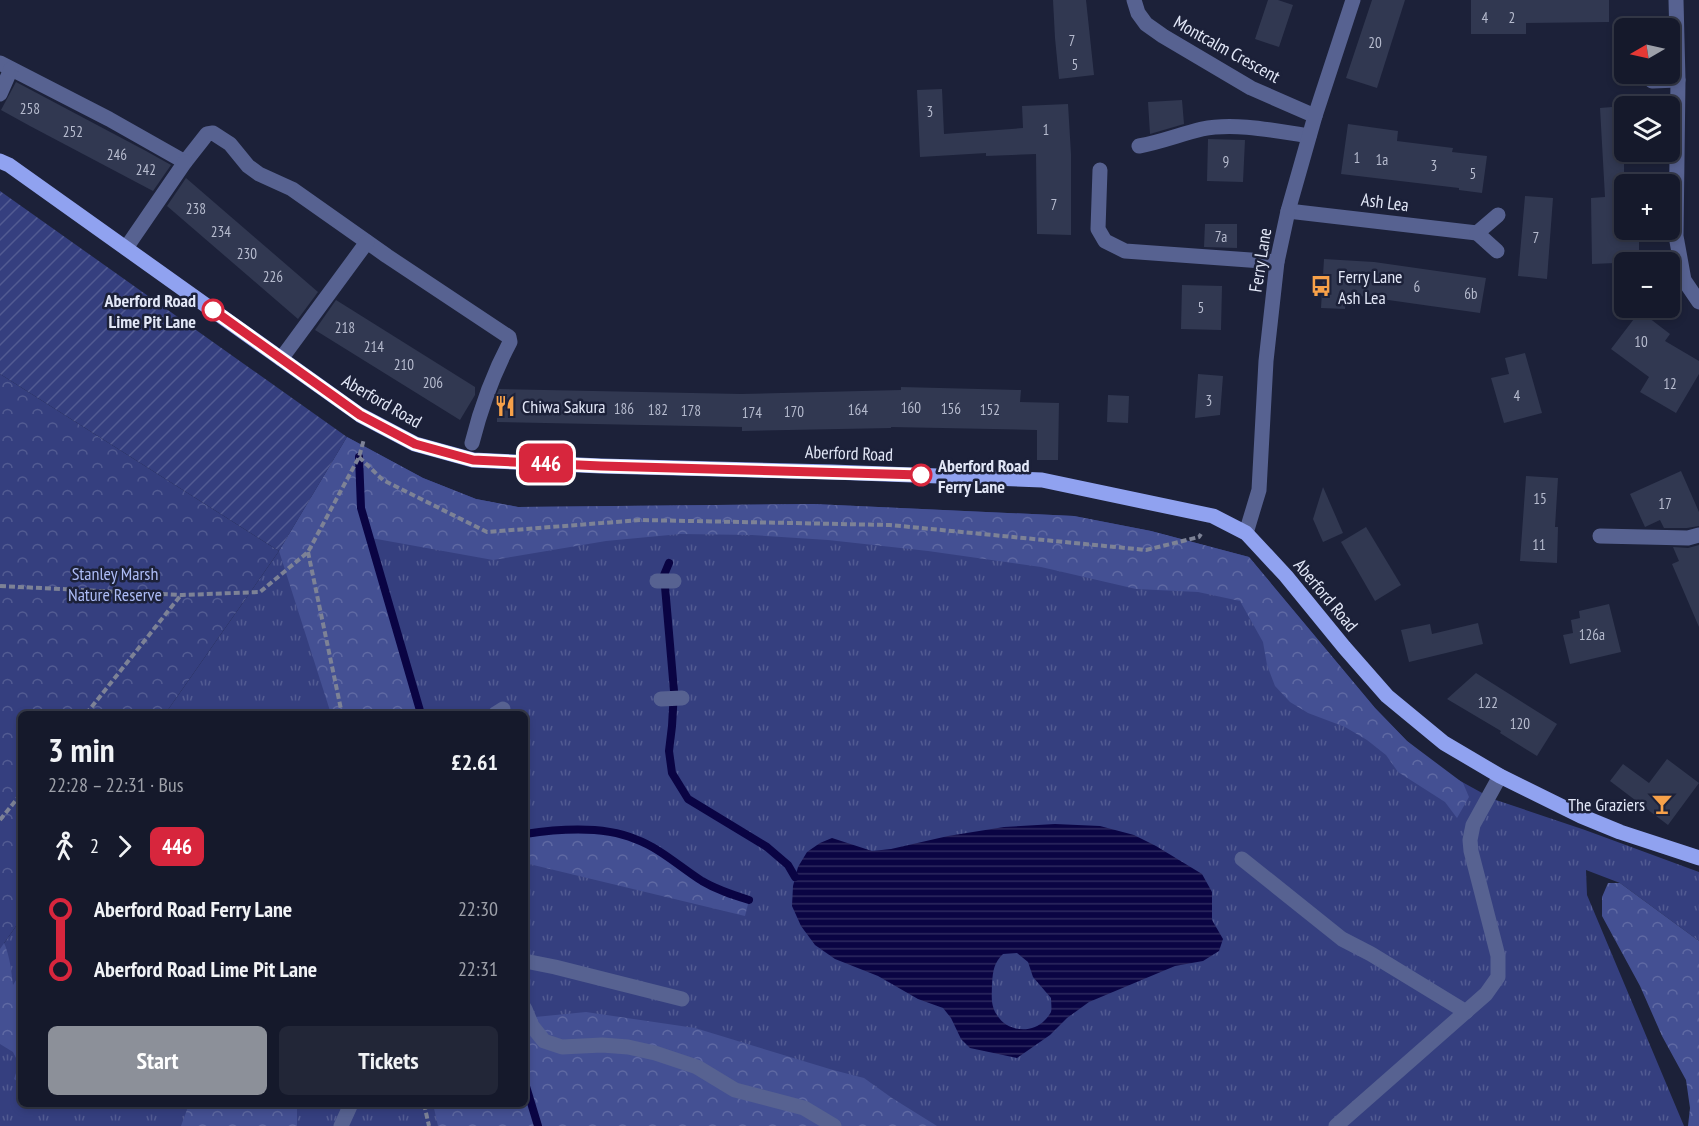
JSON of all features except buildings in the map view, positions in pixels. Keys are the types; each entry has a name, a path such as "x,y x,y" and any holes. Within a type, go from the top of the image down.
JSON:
{"main road":[{"name":"Aberford Road","path":"0,161 9,165 360,415 415,444 473,460 1042,480 1213,516 1246,533 1286,576 1387,696 1444,743 1500,776 1581,816 1620,832 1699,858"}],"street":[{"name":"Montcalm Crescent","path":"1134,0 1138,13 1146,24 1163,36 1251,88 1315,116"},
{"name":"Ferry Lane","path":"1246,533 1259,490 1266,361 1277,262 1288,211 1309,136 1353,0"},
{"path":"1676,0 1676,18"},
{"path":"0,94 6,66 109,119 185,162"},
{"path":"1678,84 1676,236 1684,280 1699,302"},
{"path":"1139,146 1203,129 1223,127 1254,128 1309,136"},
{"path":"126,248 185,162 207,134 213,133 230,144 248,166 259,174 292,189 508,337 510,342 496,368 480,410 472,443"},
{"path":"1100,170 1098,229 1106,241 1125,251 1277,262"},
{"name":"Ash Lea","path":"1288,211 1477,232"},
{"path":"1497,251 1477,232 1498,215"},
{"path":"281,359 368,242"},
{"path":"1600,536 1688,538 1699,535"},
{"path":"657,581 674,580"},
{"path":"661,699 682,698"},
{"path":"1336,1126 1486,994 1498,977 1498,956 1470,840 1473,825 1500,776"},
{"path":"1242,860 1342,939 1466,1012"},
{"path":"528,966 555,967 682,999"},
{"path":"528,1016 532,1026 544,1041 562,1047 602,1045 628,1047 655,1053 697,1067 735,1090 804,1108 834,1126"},
{"path":"341,1126 350,1107"}],"path":[{"path":"0,586 182,595 260,592 308,552 359,458 384,480 488,532 641,520 890,525 1146,550 1199,537 1213,516"},
{"path":"308,552 341,711"},
{"path":"88,711 182,595"},
{"path":"0,820 18,798"},
{"path":"425,1107 429,1126"}],"green space":[{"path":"0,191 347,437 279,551 0,374"},
{"name":"Stanley Marsh Nature Reserve","path":"0,374 279,551 167,711 18,711 18,923 0,949"},
{"path":"347,437 423,478 476,499 518,507 813,504 1074,516 1151,531 1249,557 1375,708 1407,741 1444,772 1493,799 1699,872 1699,941 1620,883 1586,870 1587,895 1684,1126 0,1126 0,949 18,923 18,1107 528,1107 528,711 167,711 279,551"},
{"path":"347,437 423,478 476,499 518,507 813,504 1074,516 1151,531 1249,557 1375,708 1407,741 1463,783 1469,797 1457,818 1445,802 1398,772 1386,755 1367,740 1345,727 1308,713 1290,702 1275,686 1267,665 1263,642 1240,601 1198,592 1136,589 1041,567 828,540 752,535 680,534 606,541 493,560 371,538 420,711 330,711 279,551"},
{"path":"598,831 635,838 661,852 708,884 749,900 745,916 528,864 528,834"},
{"path":"1608,883 1620,883 1699,941 1699,1126 1688,1126 1690,1108 1686,1080 1662,1036 1640,986 1602,916 1602,897"},
{"path":"0,935 8,953 13,985 18,977 18,1062 13,1052 0,1044"},
{"path":"586,1012 695,1028 864,1078 937,1126 438,1126 434,1107 528,1107 528,1018"},
{"path":"18,1067 18,1082 14,1079"},
{"path":"188,1107 297,1107 297,1126 181,1126"}],"shaded area":[{"path":"1055,824 1100,826 1134,835 1156,846 1202,874 1212,892 1212,920 1223,939 1219,951 1203,961 1175,966 1089,1002 1067,1018 1050,1035 1017,1058 970,1048 961,1039 951,1018 943,1008 918,999 878,976 835,959 815,945 801,926 792,906 793,886 798,867 807,852 832,838 872,851 1004,827","holes":["1017,953 1028,962 1033,977 1051,998 1051,1013 1040,1025 1033,1028 1013,1028 1001,1021 993,1007 993,974 1003,954"]}],"waterway":[{"path":"359,457 361,508 420,711"},
{"path":"669,563 664,575 674,691 669,751 672,773 688,799 767,847 788,865 795,877"},
{"path":"528,834 595,830 623,835 653,847 708,884 749,900"},
{"path":"528,1093 538,1126"}],"bus line":[{"name":"446","path":"213,310 360,415 415,444 473,460 921,475"}],"place":[{"name":"Ferry Lane Ash Lea","path":"1321,286"},
{"name":"Aberford Road Lime Pit Lane","path":"213,310"},
{"name":"Chiwa Sakura","path":"505,406"},
{"name":"Aberford Road Ferry Lane","path":"921,475"},
{"name":"The Graziers","path":"1662,804"}]}
